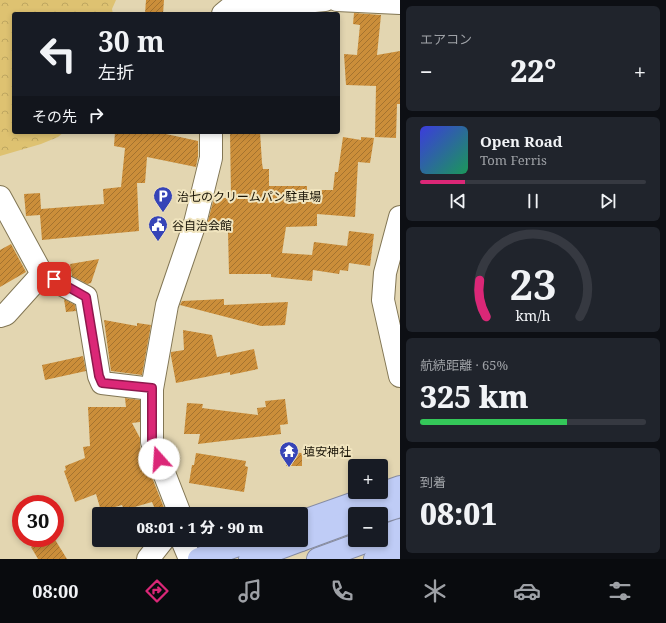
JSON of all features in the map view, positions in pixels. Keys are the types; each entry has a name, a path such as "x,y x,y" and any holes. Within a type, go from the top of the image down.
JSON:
{"highway":[{"path":"308,520 400,487"},
{"path":"388,510 400,506"},
{"path":"308,537 348,523"},
{"path":"388,534 400,530"},
{"path":"199,559 232,547"},
{"path":"250,559 282,547"},
{"path":"318,559 351,547"},
{"path":"375,559 400,550"}],"street":[{"path":"225,12 229,9 326,0"},
{"path":"337,0 400,3"},
{"path":"177,507 152,442 152,388 167,305 195,223 211,158 212,134"},
{"path":"0,198 42,274 86,297 99,376 102,383 152,388"},
{"path":"400,217 396,238 385,273 383,300 400,376"},
{"path":"0,316 6,314 42,274"},
{"path":"148,559 157,547"},
{"path":"185,547 190,559"}],"green space":[{"path":"0,0 116,0 112,9 113,12 12,12 12,134 62,134 41,144 0,156"}],"building":[{"path":"146,0 164,0 163,12 145,12"},
{"path":"354,13 381,15 377,55 400,51 400,104 397,104 396,138 375,137 376,86 346,85 344,54 357,55 360,25 353,24"},
{"path":"115,134 166,134 198,141 196,167 147,157 145,183 137,183 139,231 42,240 40,215 26,216 24,194 40,193 41,209 104,204 103,189 121,187 125,148 114,146"},
{"path":"230,134 260,134 263,169 269,169 269,186 307,186 307,190 333,190 335,172 338,172 343,137 361,140 361,137 374,138 370,163 358,162 355,217 317,214 317,226 286,227 282,253 312,255 314,242 347,246 349,231 374,234 370,266 349,263 348,271 340,270 339,274 313,270 312,281 271,277 271,274 229,274 228,231 214,231 214,226 207,225 214,198 231,198"},
{"path":"11,244 26,272 0,287 0,250"},
{"path":"99,259 91,283 87,284 72,276 70,264"},
{"path":"64,299 75,305 76,311 66,312"},
{"path":"224,299 224,305 288,302 285,325 261,326 180,305 182,301"},
{"path":"104,320 137,326 137,323 151,325 142,375 111,371"},
{"path":"183,330 212,335 217,357 254,349 258,369 230,375 230,372 176,383 171,352 184,350"},
{"path":"83,356 86,371 45,380 42,365"},
{"path":"125,398 140,400 140,422 132,423 140,438 140,447 164,507 154,507 152,502 134,507 123,507 122,505 115,507 100,507 96,494 75,502 64,471 66,470 65,466 85,458 83,447 90,446 88,407 126,407"},
{"path":"285,399 288,424 280,425 281,434 198,444 200,434 184,434 187,403 203,404 202,408 258,415 257,408 266,407 265,401"},
{"path":"286,452 302,453 302,466 286,466"},
{"path":"196,453 246,461 245,466 248,467 244,492 189,483"},
{"path":"31,547 60,547 67,559 38,559"}],"place":[{"name":"治七のクリームパン駐車場","path":"163,213"},
{"name":"谷自治会館","path":"158,242"},
{"name":"埴安神社","path":"289,468"}],"route":[{"path":"54,279 86,297 99,376 102,383 152,388 152,442 159,459"}]}
